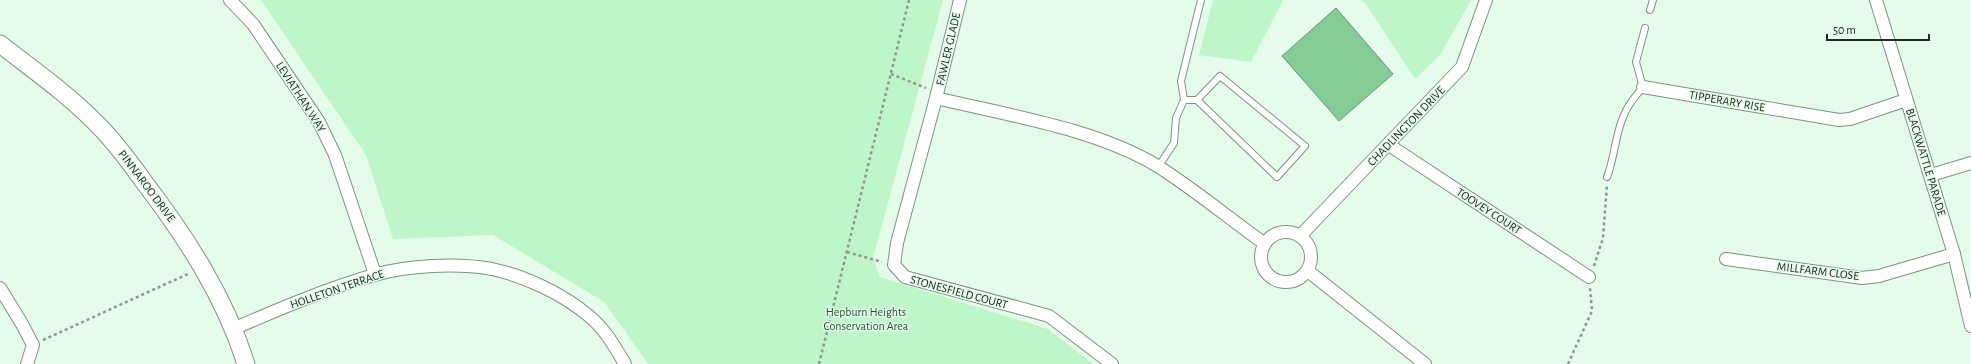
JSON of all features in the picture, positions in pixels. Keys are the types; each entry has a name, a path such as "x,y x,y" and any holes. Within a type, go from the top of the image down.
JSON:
{"street":[{"name":"LEVIATHAN WAY","path":"230,0 253,24 319,122 335,155 375,274"},
{"name":"FAWLER GLADE","path":"936,98 960,0"},
{"name":"CHADLINGTON DRIVE","path":"1300,236 1462,67 1486,0"},
{"name":"BLACKWATTLE PARADE","path":"1876,0 1906,100 1931,175 1954,254 1971,326"},
{"name":"PINNAROO DRIVE","path":"0,44 64,93 96,122 129,161 171,217 203,267 234,330 246,364"},
{"name":"TIPPERARY RISE","path":"1643,87 1839,120 1850,119 1906,100"},
{"path":"894,265 897,243 936,98 1057,127 1117,147 1158,167 1264,244"},
{"name":"TOOVEY COURT","path":"1389,144 1589,277"},
{"path":"1931,175 1971,164"},
{"path":"1287,232 1300,236 1307,242 1310,250 1311,259 1308,271 1294,282 1285,283 1268,276 1263,269 1261,260 1261,252 1264,244 1270,237 1278,233 1287,232"},
{"name":"MILLFARM CLOSE","path":"1726,259 1862,278 1880,276 1954,254"},
{"name":"STONESFIELD COURT","path":"894,265 905,277 1049,316 1112,364"},
{"name":"HOLLETON TERRACE","path":"234,330 284,307 375,274 402,269 461,266 492,269 523,279 552,292 590,316 609,337 625,364"},
{"path":"1308,271 1425,364"},
{"path":"0,288 22,324 32,345 27,364"}],"lane":[{"path":"1158,167 1174,143 1176,118 1184,100 1181,81 1201,0"},
{"path":"1650,10 1654,0"},
{"path":"1607,177 1613,160 1623,116 1631,101 1643,87 1636,62 1645,28"},
{"path":"1184,100 1197,100 1277,177 1305,146 1220,76 1197,100"}],"path":[{"path":"819,364 909,0"},
{"path":"891,74 928,89 936,98"},
{"path":"847,252 894,265"},
{"path":"32,345 203,267"}],"green space":[{"name":"Hepburn Heights Conservation Area","path":"261,0 943,0 873,258 880,277 1048,329 1093,364 648,364 604,302 493,235 393,239 366,155"},
{"path":"1213,0 1283,0 1251,62 1199,55"},
{"path":"1359,0 1471,0 1440,55 1415,79 1366,4"}],"building":[{"path":"1336,8 1393,74 1339,121 1282,56"}]}
